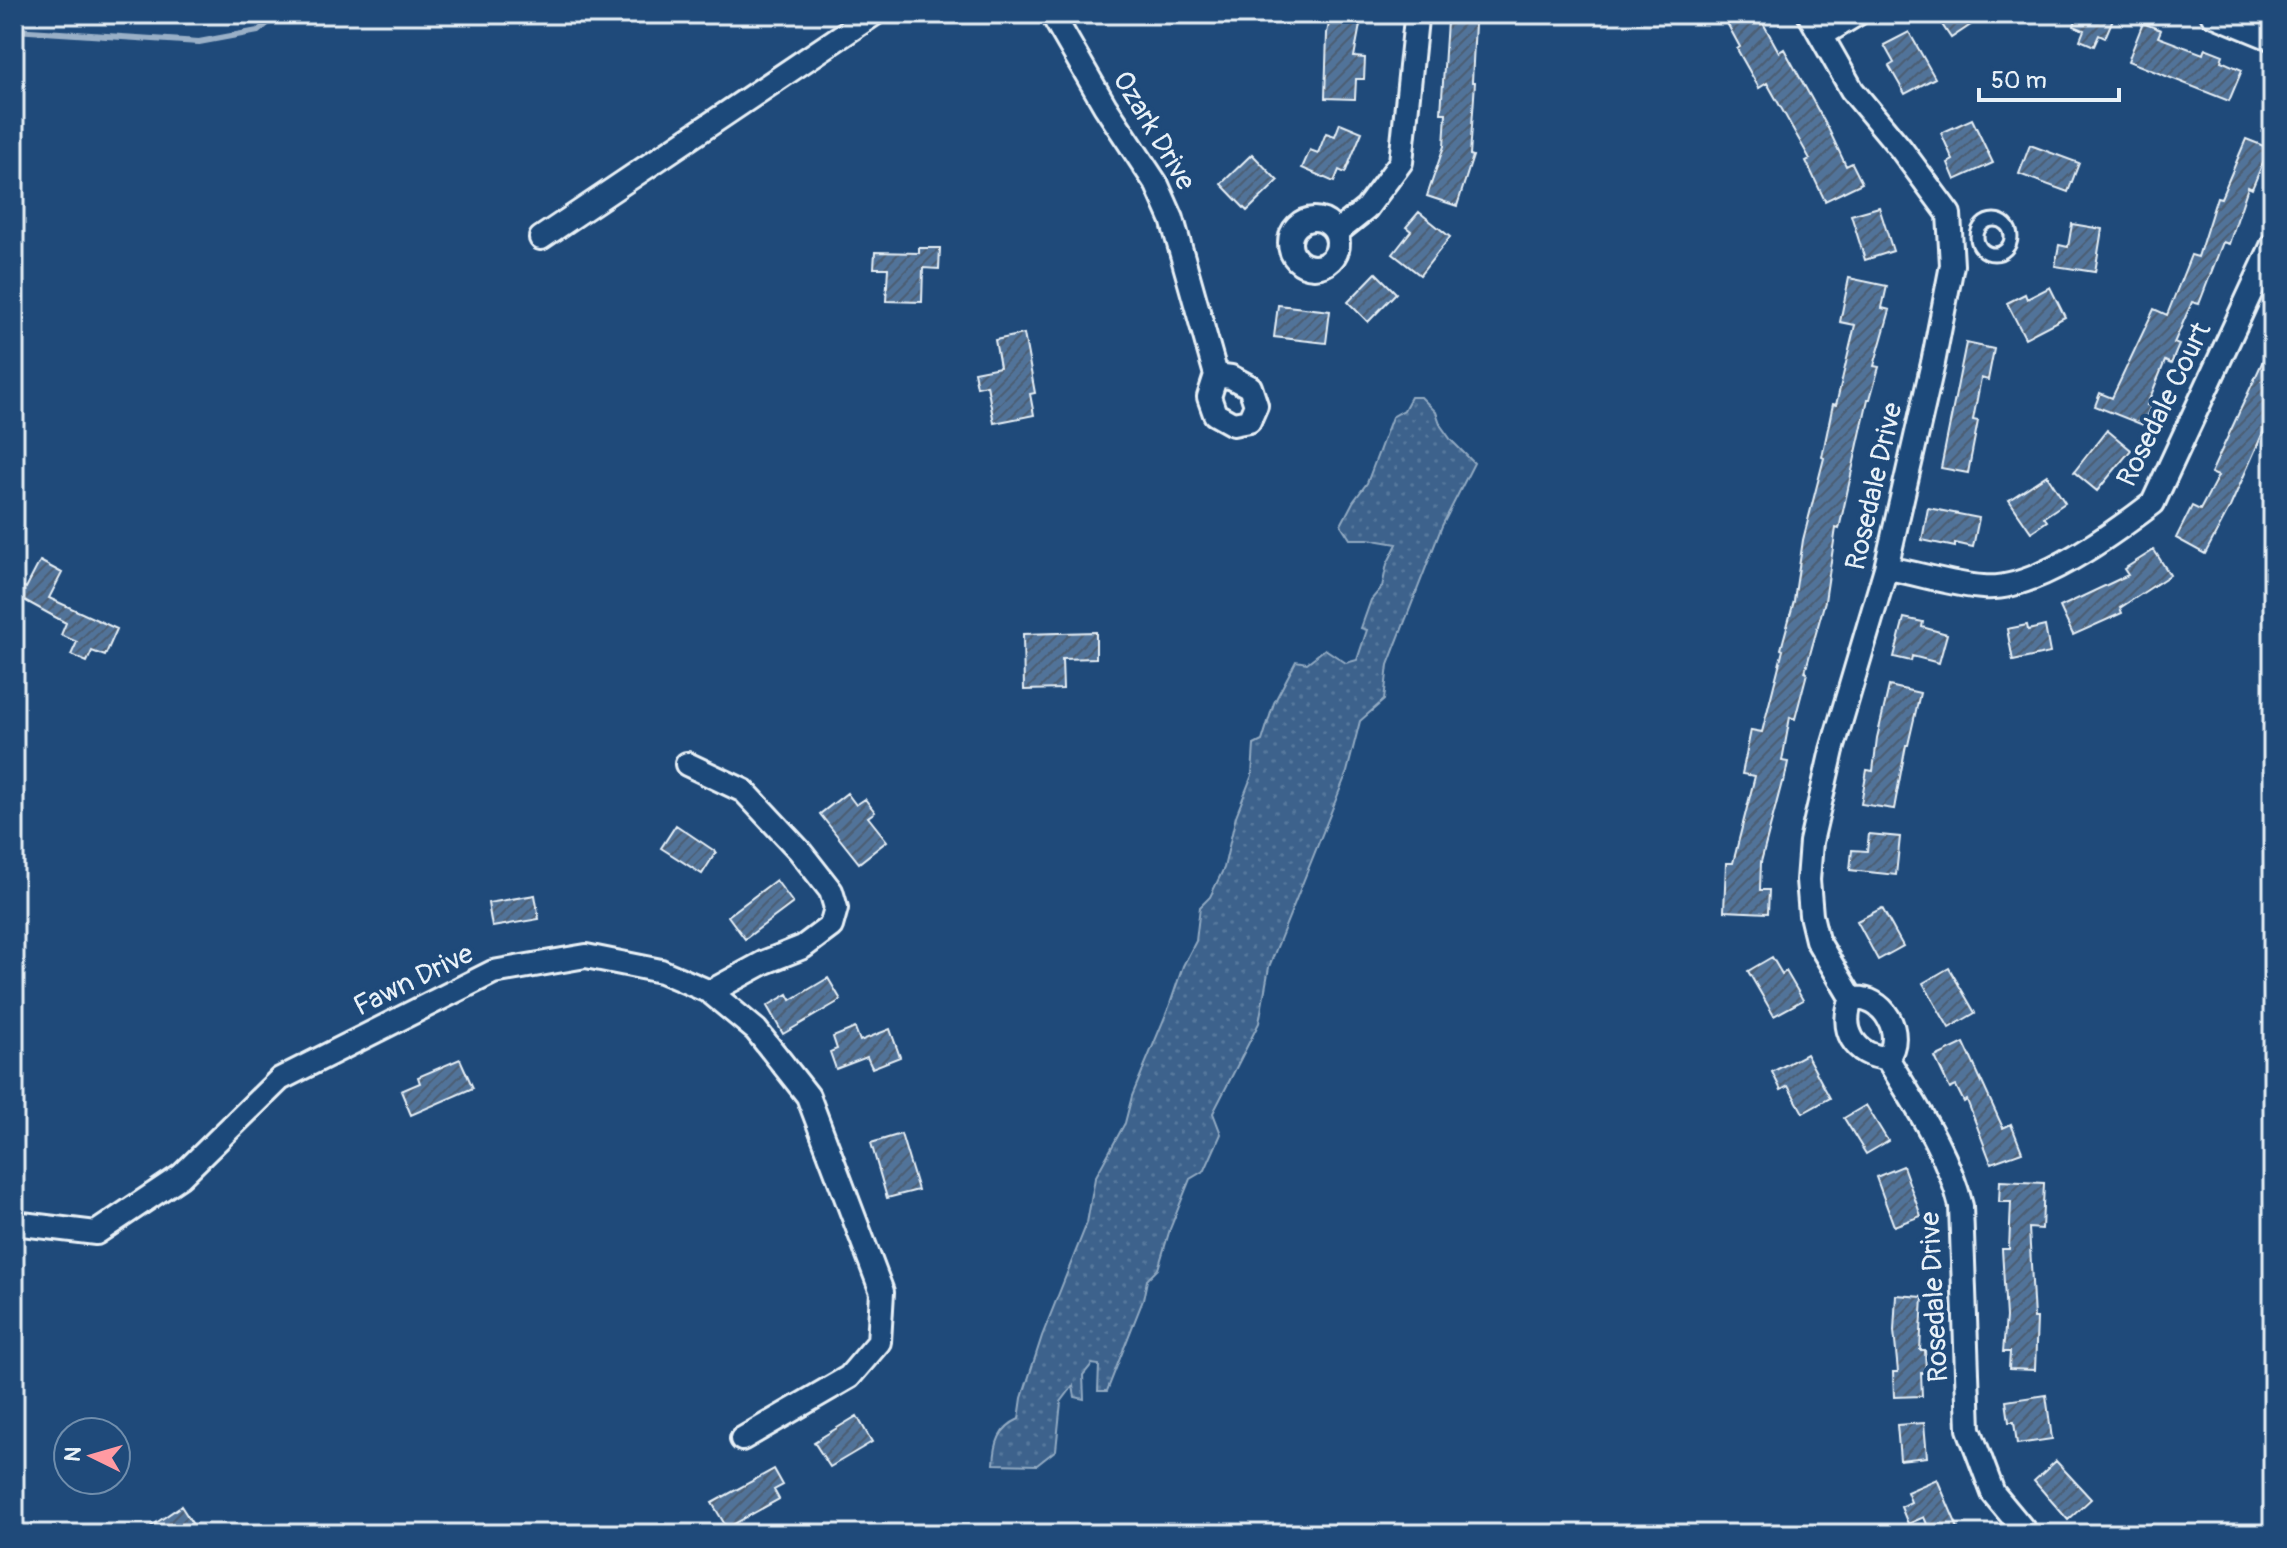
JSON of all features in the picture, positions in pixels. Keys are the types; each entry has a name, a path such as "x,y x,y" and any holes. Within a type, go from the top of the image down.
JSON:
{"street":[{"path":"541,238 874,14"},
{"name":"Ozark Drive","path":"1052,14 1105,106 1157,185 1172,219 1216,375"},
{"path":"1336,233 1366,209 1401,162 1418,14"},
{"name":"Rosedale Drive","path":"1809,14 1852,90 1949,214 1952,265 1886,568 1832,750 1811,842 1808,880 1817,940 1852,999"},
{"path":"1822,35 1857,14"},
{"path":"2212,14 2273,39"},
{"name":"Rosedale Court","path":"1886,568 1986,588 2037,578 2118,531 2153,503 2273,244"},
{"path":"687,764 744,791 799,850 831,891 836,908 831,926 803,947 765,962 710,992"},
{"name":"Fawn Drive","path":"14,1223 96,1233 181,1176 280,1079 493,972 586,956 661,971 710,992 756,1030 808,1096 882,1292 879,1342 849,1377 742,1439"},
{"path":"1861,997 1872,1001 1889,1019 1893,1029 1893,1046 1887,1058 1867,1054 1854,1044 1847,1027 1852,999 1861,997"},
{"name":"Rosedale Drive","path":"1887,1058 1934,1138 1956,1185 1961,1206 1969,1429 1993,1493 2027,1534"}],"lane":[{"path":"1951,244 1977,240"}],"shaded area":[{"path":"1411,397 1421,397 1436,412 1451,440 1474,463 1442,526 1388,665 1384,700 1360,721 1347,772 1269,967 1259,1023 1213,1113 1221,1134 1205,1170 1190,1179 1158,1269 1147,1280 1143,1300 1107,1391 1098,1391 1099,1365 1092,1364 1083,1375 1084,1399 1075,1397 1073,1386 1061,1402 1056,1450 1037,1465 994,1464 999,1437 1019,1419 1022,1398 1042,1336 1087,1223 1095,1178 1125,1123 1132,1096 1183,966 1196,941 1200,907 1210,897 1224,868 1236,816 1252,775 1254,745 1262,741 1274,703 1296,661 1307,663 1325,649 1346,663 1357,660 1367,630 1361,628 1371,600 1382,587 1387,564 1397,544 1350,539 1341,525 1367,483 1392,417 1404,410"}],"building":[{"path":"1331,14 1362,14 1354,57 1365,58 1364,79 1356,79 1355,99 1325,98 1327,33"},
{"path":"1722,14 1758,14 1779,52 1784,49 1846,166 1852,163 1862,183 1825,201 1806,161 1810,159 1767,83 1759,88"},
{"path":"1935,14 1987,14 1951,38"},
{"path":"2078,14 2115,14 2105,38 2099,35 2094,46 2080,40 2084,30 2074,26"},
{"path":"1447,21 1475,23 1470,155 1473,156 1457,206 1427,196 1444,146 1446,113 1441,113"},
{"path":"2143,23 2161,30 2158,37 2203,54 2205,48 2223,55 2221,61 2242,70 2229,101 2128,61"},
{"path":"1909,32 1935,78 1905,94 1889,66 1894,63 1884,45"},
{"path":"1972,119 1993,163 1955,180 1948,163 1953,160 1941,133"},
{"path":"1340,123 1362,132 1345,173 1339,170 1334,182 1302,168 1310,150 1318,153 1326,133 1335,136"},
{"path":"2246,139 2269,148 2252,189 2248,187 2229,244 2223,242 2199,304 2192,302 2174,343 2179,345 2171,364 2165,361 2147,405 2151,406 2143,425 2095,406 2100,393 2112,398 2154,309 2167,315 2191,255 2198,257 2217,197 2221,198"},
{"path":"2030,145 2079,163 2068,192 2019,174"},
{"path":"1252,154 1278,181 1247,211 1221,184"},
{"path":"1879,207 1893,251 1865,260 1851,215"},
{"path":"1419,212 1450,237 1420,275 1393,254 1411,231 1406,227"},
{"path":"2072,224 2102,229 2095,272 2055,266 2059,245 2068,247"},
{"path":"919,248 940,248 939,269 923,268 922,302 886,301 888,268 874,268 875,252 919,253"},
{"path":"1376,273 1396,293 1368,322 1348,302"},
{"path":"1849,278 1887,286 1882,308 1890,310 1874,366 1879,367 1868,399 1839,529 1836,528 1825,601 1807,673 1795,719 1790,717 1782,761 1788,762 1784,782 1761,862 1760,890 1769,890 1768,913 1724,911 1726,863 1733,863 1755,776 1742,774 1751,730 1762,732 1794,601 1803,540 1824,458 1833,404 1836,405 1855,325 1840,322"},
{"path":"2050,287 2065,317 2025,338 2007,303 2025,294 2027,299"},
{"path":"1278,305 1330,311 1326,343 1274,337"},
{"path":"1024,334 1035,393 1030,394 1034,415 994,423 987,385 977,387 974,372 1000,367 995,340"},
{"path":"2273,339 2273,410 2230,507 2205,554 2176,538 2192,506 2200,510 2218,476 2211,473"},
{"path":"1966,343 1994,349 1988,380 1981,378 1973,420 1978,421 1968,473 1941,468"},
{"path":"2107,430 2131,450 2097,491 2074,472"},
{"path":"2047,475 2065,503 2044,517 2047,521 2031,532 2009,500"},
{"path":"1928,508 1979,518 1973,547 1955,543 1955,547 1922,540"},
{"path":"2154,550 2170,575 2120,608 2122,613 2073,635 2060,607 2128,575 2124,569"},
{"path":"40,561 62,573 49,598 117,629 105,656 92,651 87,662 71,655 77,642 61,635 66,623 17,596 22,586 26,588"},
{"path":"1904,618 1923,622 1922,627 1947,634 1939,663 1912,656 1911,661 1894,657"},
{"path":"2027,625 2028,630 2045,626 2050,653 2013,661 2007,629"},
{"path":"1096,632 1096,658 1062,659 1063,689 1024,690 1023,634"},
{"path":"1889,686 1920,693 1894,809 1861,804 1867,770 1873,771"},
{"path":"847,793 856,805 865,799 875,812 868,817 887,841 859,863 820,814"},
{"path":"676,825 716,852 702,874 661,848"},
{"path":"1869,834 1900,837 1896,875 1850,870 1852,850 1867,851"},
{"path":"776,880 793,903 745,939 728,916"},
{"path":"535,895 539,919 492,927 488,903"},
{"path":"1882,908 1903,946 1878,960 1857,921"},
{"path":"1772,957 1782,974 1786,971 1803,1000 1774,1016 1748,971"},
{"path":"1949,968 1975,1013 1949,1028 1923,983"},
{"path":"828,978 841,1000 783,1034 767,1006 788,994 791,1000"},
{"path":"855,1028 860,1041 890,1029 900,1057 872,1068 867,1057 836,1069 830,1052 837,1049 833,1037"},
{"path":"1964,1043 2003,1128 2011,1124 2022,1152 1991,1163 1967,1100 1964,1102 1956,1086 1950,1089 1935,1057"},
{"path":"1806,1054 1830,1098 1803,1113 1788,1086 1781,1090 1772,1072"},
{"path":"460,1059 473,1088 411,1115 401,1091 420,1083 418,1077"},
{"path":"1866,1105 1888,1141 1866,1154 1844,1118"},
{"path":"901,1134 918,1190 887,1198 871,1143"},
{"path":"1903,1166 1921,1216 1894,1226 1876,1177"},
{"path":"2000,1181 2044,1183 2042,1229 2029,1228 2034,1318 2037,1318 2035,1370 2009,1369 2010,1352 2003,1352 2006,1317 2002,1249 2009,1249 2011,1202 1999,1202"},
{"path":"1896,1295 1923,1297 1920,1350 1925,1350 1926,1373 1921,1373 1922,1396 1894,1397 1893,1372 1898,1372 1894,1331"},
{"path":"2046,1395 2052,1439 2017,1444 2014,1422 2009,1422 2006,1401"},
{"path":"857,1416 872,1442 830,1467 814,1442"},
{"path":"1924,1423 1927,1457 1900,1460 1897,1425"},
{"path":"2056,1461 2091,1499 2068,1520 2034,1481"},
{"path":"774,1469 783,1485 774,1490 779,1499 727,1528 712,1503"},
{"path":"1937,1479 1958,1528 1944,1534 1931,1534 1924,1517 1908,1524 1901,1507 1911,1502 1907,1492"},
{"path":"181,1506 199,1534 140,1534"}],"waterway":[{"path":"14,30 199,42 258,31 279,14"}]}
